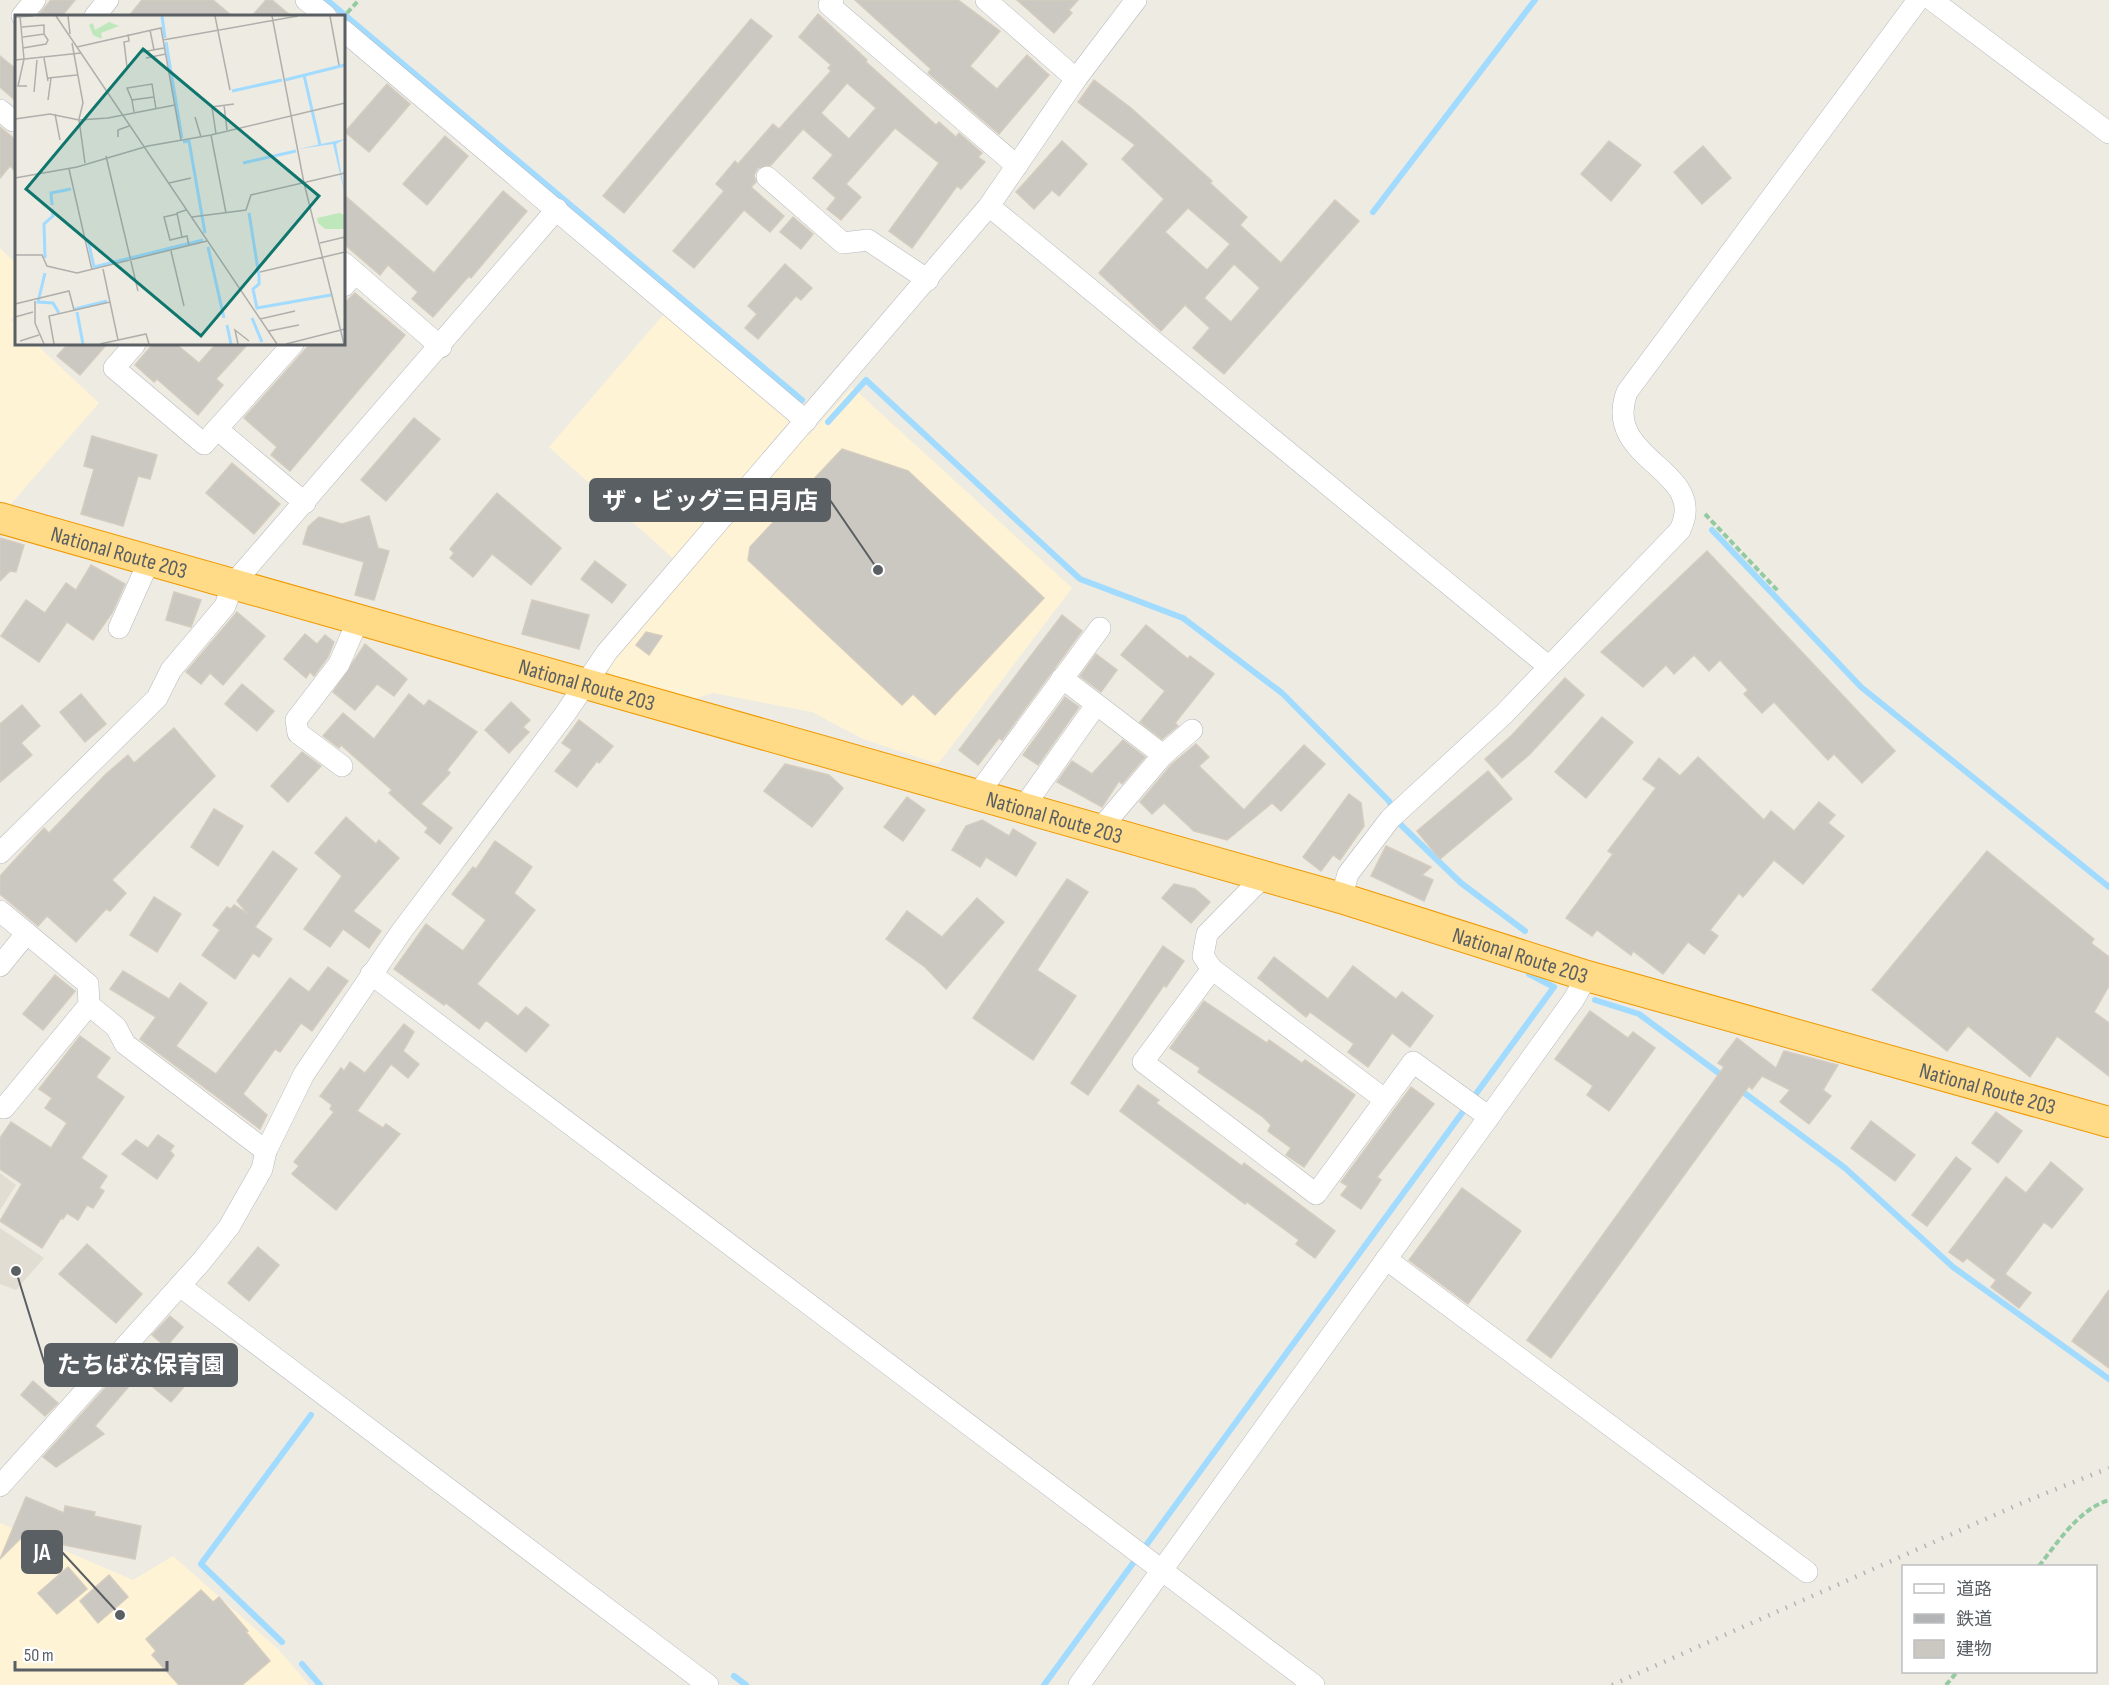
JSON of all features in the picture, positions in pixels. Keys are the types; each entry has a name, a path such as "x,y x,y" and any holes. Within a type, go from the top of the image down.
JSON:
{"highway":[{"name":"National Route 203","path":"0,518 1341,898 1587,976 2109,1122"}],"street":[{"path":"23,15 35,0"},
{"path":"96,15 108,0"},
{"path":"833,0 829,4 1017,166"},
{"path":"986,0 1076,79"},
{"path":"0,1486 180,1286 229,1227 262,1169 266,1151 304,1074 371,974 607,652 928,280 989,206 1076,79 1136,0"},
{"path":"1341,898 1348,874 1396,814 1504,714 1680,530 1686,518 1686,502 1676,485 1633,441 1623,425 1622,407 1627,392 1918,0"},
{"path":"1932,0 2109,133"},
{"path":"307,1 325,15"},
{"path":"346,21 557,209 806,421"},
{"path":"767,177 843,243 868,240 928,280"},
{"path":"989,206 1548,666"},
{"path":"0,853 157,698 171,670 225,606 233,584 441,347 557,209"},
{"path":"348,274 441,347"},
{"path":"134,345 114,368 204,444 292,345"},
{"path":"217,429 305,503"},
{"path":"119,628 149,561"},
{"path":"342,766 298,733 296,720 339,664 358,620"},
{"path":"977,795 1100,628"},
{"path":"1062,678 1163,755"},
{"path":"1023,808 1096,705"},
{"path":"1100,829 1163,755 1192,730"},
{"path":"1264,876 1207,934 1203,956 1212,969 1384,1099"},
{"path":"0,910 88,984 88,1005 4,1108"},
{"path":"0,966 26,934"},
{"path":"1212,969 1143,1062 1316,1194 1413,1062 1489,1117"},
{"path":"371,974 1314,1685"},
{"path":"1079,1685 1574,999 1587,976"},
{"path":"88,1005 116,1028 125,1044 266,1151"},
{"path":"1386,1259 1807,1572"},
{"path":"180,1286 708,1685"}],"path":[{"path":"346,21 358,0"},
{"path":"1686,502 1706,514 1778,591"},
{"path":"2040,1565 2067,1531 2097,1503 2109,1500"},
{"path":"1946,1685 1955,1673"}],"shaded area":[{"path":"0,248 15,263 15,315 11,320 15,324 15,345 37,345 99,403 11,504 0,501"},
{"path":"665,313 809,435 852,387 1072,588 938,764 863,739 812,712 713,693 693,699 610,676 608,666 686,570 549,447"},
{"path":"0,1173 16,1185 0,1210"},
{"path":"0,1228 44,1258 16,1290 0,1284"},
{"path":"0,1523 133,1580 173,1556 278,1649 309,1685 0,1685"}],"building":[{"path":"51,0 75,0 63,15 39,15"},
{"path":"142,0 213,0 231,15 130,15"},
{"path":"266,0 272,0 290,15 253,15"},
{"path":"855,0 958,0 1000,31 970,66 997,89 1027,55 1049,75 999,134 928,73 931,69"},
{"path":"1017,0 1078,0 1069,10 1072,13 1054,33"},
{"path":"818,14 867,60 866,62 936,125 939,122 956,137 959,133 982,153 978,157 985,162 961,189 957,186 912,248 889,231 939,163 895,128 846,184 861,197 841,220 827,209 836,198 813,178 833,155 803,129 771,165 758,168 754,175 756,182 751,187 784,216 770,232 744,210 694,268 673,251 724,191 716,184 735,161 738,164 773,124 779,129 831,71 828,68 831,65 799,37","holes":["847,83 876,108 849,139 821,113"]},
{"path":"751,19 772,36 624,213 603,196"},
{"path":"0,56 15,68 15,100 0,87"},
{"path":"1094,80 1131,108 1212,181 1210,183 1247,217 1240,225 1281,263 1335,200 1359,221 1224,374 1193,348 1210,328 1185,305 1161,331 1099,273 1164,199 1122,159 1135,145 1078,102","holes":["1188,208 1230,244 1207,270 1165,232","1234,264 1260,288 1231,322 1204,298"]},
{"path":"387,84 410,104 369,152 345,132"},
{"path":"0,127 15,139 15,171 10,166 0,178"},
{"path":"445,136 468,156 427,205 403,184"},
{"path":"1062,141 1087,164 1059,196 1052,190 1034,209 1016,192"},
{"path":"1609,141 1641,165 1611,201 1581,174"},
{"path":"1703,146 1731,178 1702,204 1674,172"},
{"path":"503,191 527,211 471,278 469,276 433,317 412,299 418,292 388,265 380,275 345,245 345,196 434,273"},
{"path":"793,217 813,234 801,249 780,232"},
{"path":"785,264 812,288 801,300 796,296 758,339 745,328 757,314 748,306"},
{"path":"355,293 405,335 290,471 271,455 277,447 244,418 309,345 345,345 345,302"},
{"path":"67,345 106,345 80,375 57,356"},
{"path":"152,345 177,345 199,363 215,345 247,345 216,379 223,385 198,415 157,379 154,382 135,365"},
{"path":"414,418 440,439 386,501 361,480"},
{"path":"92,436 157,455 150,479 138,476 123,526 81,514 94,469 84,466"},
{"path":"842,449 908,471 1044,598 935,715 913,694 902,705 748,560 750,547"},
{"path":"232,463 280,504 254,534 206,493"},
{"path":"497,493 561,548 531,585 492,554 473,577 450,558 454,553 450,549"},
{"path":"369,516 378,548 389,551 374,600 355,595 364,562 303,544 308,527 319,517 342,524"},
{"path":"0,538 24,545 16,572 10,571 0,581"},
{"path":"1707,551 1895,751 1862,783 1834,754 1828,760 1774,702 1762,713 1744,694 1748,690 1720,660 1709,671 1694,655 1674,674 1666,665 1643,687 1601,652"},
{"path":"595,561 626,585 612,603 581,579"},
{"path":"91,565 125,584 112,613 93,640 67,622 39,662 1,636 26,600 45,613 66,583 76,590"},
{"path":"174,592 201,600 191,627 166,620"},
{"path":"532,600 589,615 579,649 522,634"},
{"path":"237,612 265,636 223,685 210,673 201,684 186,672"},
{"path":"1062,615 1082,631 1002,740 999,738 978,765 959,750"},
{"path":"1146,625 1188,659 1190,656 1214,674 1175,723 1178,726 1162,739 1140,722 1165,691 1121,655"},
{"path":"646,632 662,636 649,655 636,645"},
{"path":"305,634 317,644 325,635 334,642 328,657 314,676 310,672 306,678 284,659"},
{"path":"365,644 407,679 394,696 377,684 355,710 333,692"},
{"path":"1096,654 1117,670 1101,692 1080,676"},
{"path":"1565,678 1584,695 1530,754 1502,778 1485,759 1512,735"},
{"path":"242,684 274,711 257,731 225,704"},
{"path":"81,694 106,724 85,742 60,712"},
{"path":"409,694 424,706 429,700 477,732 447,770 450,773 421,804 452,828 440,844 425,832 428,828 389,793 392,790 341,745 339,748 323,736 343,713 374,739"},
{"path":"1065,697 1079,707 1038,765 1023,755"},
{"path":"511,702 530,720 523,727 529,732 509,753 485,730"},
{"path":"22,705 40,726 21,743 32,755 0,782 0,724"},
{"path":"1602,717 1633,742 1586,798 1555,772"},
{"path":"579,720 613,746 599,763 597,761 577,787 555,771 572,750 562,743"},
{"path":"174,728 215,776 112,880 126,893 110,911 106,909 76,942 47,916 38,926 0,894 0,876 44,828 49,833 105,775 128,755 134,763"},
{"path":"1123,740 1145,757 1122,784 1119,781 1102,807 1057,782 1072,761 1092,774"},
{"path":"1196,744 1209,757 1199,766 1244,810 1304,745 1325,764 1281,811 1272,803 1227,840 1194,831 1164,803 1152,814 1140,802 1172,764"},
{"path":"302,752 321,766 288,802 271,786"},
{"path":"1698,757 1764,820 1771,811 1794,831 1819,802 1835,815 1828,823 1844,836 1803,884 1774,860 1743,897 1739,893 1710,930 1718,936 1704,954 1688,942 1663,974 1633,951 1631,955 1597,930 1592,936 1566,918 1613,854 1608,851 1656,788 1643,779 1659,758 1680,776"},
{"path":"785,764 829,775 843,788 812,827 764,791"},
{"path":"1488,771 1512,799 1440,859 1417,831"},
{"path":"1349,794 1361,803 1364,826 1340,860 1333,855 1321,871 1303,857"},
{"path":"907,797 925,810 903,841 884,827"},
{"path":"214,809 243,826 218,866 191,847"},
{"path":"346,817 376,844 379,840 399,858 353,911 381,931 369,948 343,929 330,947 304,929 342,876 315,853"},
{"path":"982,820 1009,836 1013,829 1036,843 1016,876 986,857 980,867 952,850 966,826"},
{"path":"495,841 532,867 514,893 535,910 477,984 518,1016 526,1007 549,1025 526,1052 486,1020 479,1029 446,1003 444,1005 394,969 426,924 463,951 486,920 452,894 473,867 476,869"},
{"path":"1386,846 1431,867 1422,875 1433,880 1424,901 1371,876"},
{"path":"273,851 297,869 255,927 272,939 259,957 253,953 235,979 202,955 220,930 213,925 227,907 231,909 234,905 248,914 237,901"},
{"path":"1987,851 2094,939 2091,943 2109,957 2109,986 2094,1012 2109,1023 2109,1076 2057,1036 2030,1077 1968,1026 1947,1051 1872,990"},
{"path":"1067,879 1088,892 1037,970 1076,996 1033,1060 973,1018"},
{"path":"1174,884 1195,889 1210,902 1191,923 1162,898"},
{"path":"154,897 181,914 157,952 130,935"},
{"path":"977,898 1004,922 946,989 925,967 886,939 907,911 942,937"},
{"path":"1163,946 1184,961 1166,987 1164,985 1088,1095 1071,1083"},
{"path":"1274,957 1328,999 1353,966 1396,999 1402,992 1433,1016 1410,1047 1392,1033 1368,1067 1348,1052 1354,1044 1310,1012 1306,1017 1258,978"},
{"path":"328,967 348,981 312,1031 301,1023 280,1052 275,1049 243,1094 267,1115 260,1129 140,1039 156,1017 110,989 123,971 169,999 180,983 207,1003 176,1046 216,1074 290,978 309,992"},
{"path":"55,975 75,991 43,1030 23,1014"},
{"path":"1204,1001 1267,1043 1269,1040 1302,1063 1305,1060 1355,1095 1304,1167 1286,1155 1291,1148 1268,1131 1271,1125 1263,1117 1198,1072 1200,1068 1170,1048"},
{"path":"1590,1011 1628,1038 1633,1032 1655,1048 1609,1111 1587,1095 1593,1086 1555,1059"},
{"path":"404,1024 414,1032 403,1051 419,1064 408,1078 391,1064 357,1111 383,1128 386,1124 400,1134 336,1210 292,1174 299,1166 294,1162 334,1112 330,1109 332,1105 320,1096 341,1068 344,1071 350,1062 365,1073"},
{"path":"80,1036 110,1058 96,1077 124,1097 81,1158 107,1176 99,1188 104,1191 93,1208 87,1205 78,1220 67,1213 63,1219 61,1218 42,1248 0,1221 22,1184 0,1169 0,1138 11,1122 51,1148 67,1123 45,1108 52,1098 39,1089"},
{"path":"1737,1038 1776,1068 1784,1051 1838,1065 1823,1090 1831,1096 1809,1124 1780,1102 1790,1090 1762,1076 1752,1089 1749,1086 1551,1358 1527,1340 1724,1067 1718,1063"},
{"path":"1138,1085 1159,1100 1156,1103 1242,1166 1244,1163 1335,1231 1315,1258 1296,1244 1299,1240 1247,1202 1245,1204 1120,1111"},
{"path":"1411,1087 1434,1104 1377,1177 1381,1180 1361,1209 1341,1195 1348,1186 1341,1182"},
{"path":"1996,1112 2022,1131 1998,1163 1972,1143"},
{"path":"1871,1121 1915,1155 1895,1181 1851,1148"},
{"path":"158,1135 174,1146 170,1151 174,1155 157,1179 122,1154 136,1140 148,1148"},
{"path":"1956,1157 1971,1169 1927,1226 1912,1215"},
{"path":"2051,1162 2083,1189 2052,1228 2044,1222 2005,1274 2031,1293 2019,1308 1991,1287 1996,1280 1967,1258 1963,1262 1949,1252 2006,1177 2026,1193"},
{"path":"1462,1188 1521,1231 1468,1304 1409,1260"},
{"path":"87,1244 142,1294 116,1323 59,1274"},
{"path":"258,1247 279,1265 249,1301 228,1283"},
{"path":"2109,1290 2109,1368 2072,1341"},
{"path":"170,1316 183,1327 166,1347 152,1335"},
{"path":"170,1357 193,1376 171,1402 148,1383"},
{"path":"116,1376 129,1386 95,1426 104,1434 56,1467 43,1457"},
{"path":"33,1381 58,1403 45,1416 21,1395"},
{"path":"26,1497 64,1513 65,1506 95,1512 94,1516 141,1526 135,1559 64,1545 29,1530 0,1559"},
{"path":"68,1567 87,1589 57,1614 38,1593"},
{"path":"109,1575 128,1597 98,1623 80,1601"},
{"path":"201,1590 213,1602 219,1597 270,1661 242,1685 179,1685 152,1655 156,1651 146,1639"}],"waterway":[{"path":"327,0 345,15"},
{"path":"1373,212 1535,0"},
{"path":"345,15 802,400"},
{"path":"828,422 866,380 1080,579 1183,618 1282,693 1389,801 1393,809"},
{"path":"1712,530 1861,687 2109,887"},
{"path":"1398,818 1401,825 1461,883 1525,931"},
{"path":"1044,1685 1554,987 1529,974"},
{"path":"1595,1000 1639,1014 1724,1077"},
{"path":"1739,1089 1845,1168 1953,1267 2109,1379"},
{"path":"282,1642 201,1564 311,1415"},
{"path":"302,1664 320,1685"},
{"path":"734,1676 746,1685"}],"railway":[{"path":"1612,1685 2024,1502 2109,1468"}],"place":[{"name":"ザ・ビッグ三日月店","path":"878,570"},
{"name":"たちばな保育園","path":"16,1271"},
{"name":"JA","path":"120,1615"}]}
